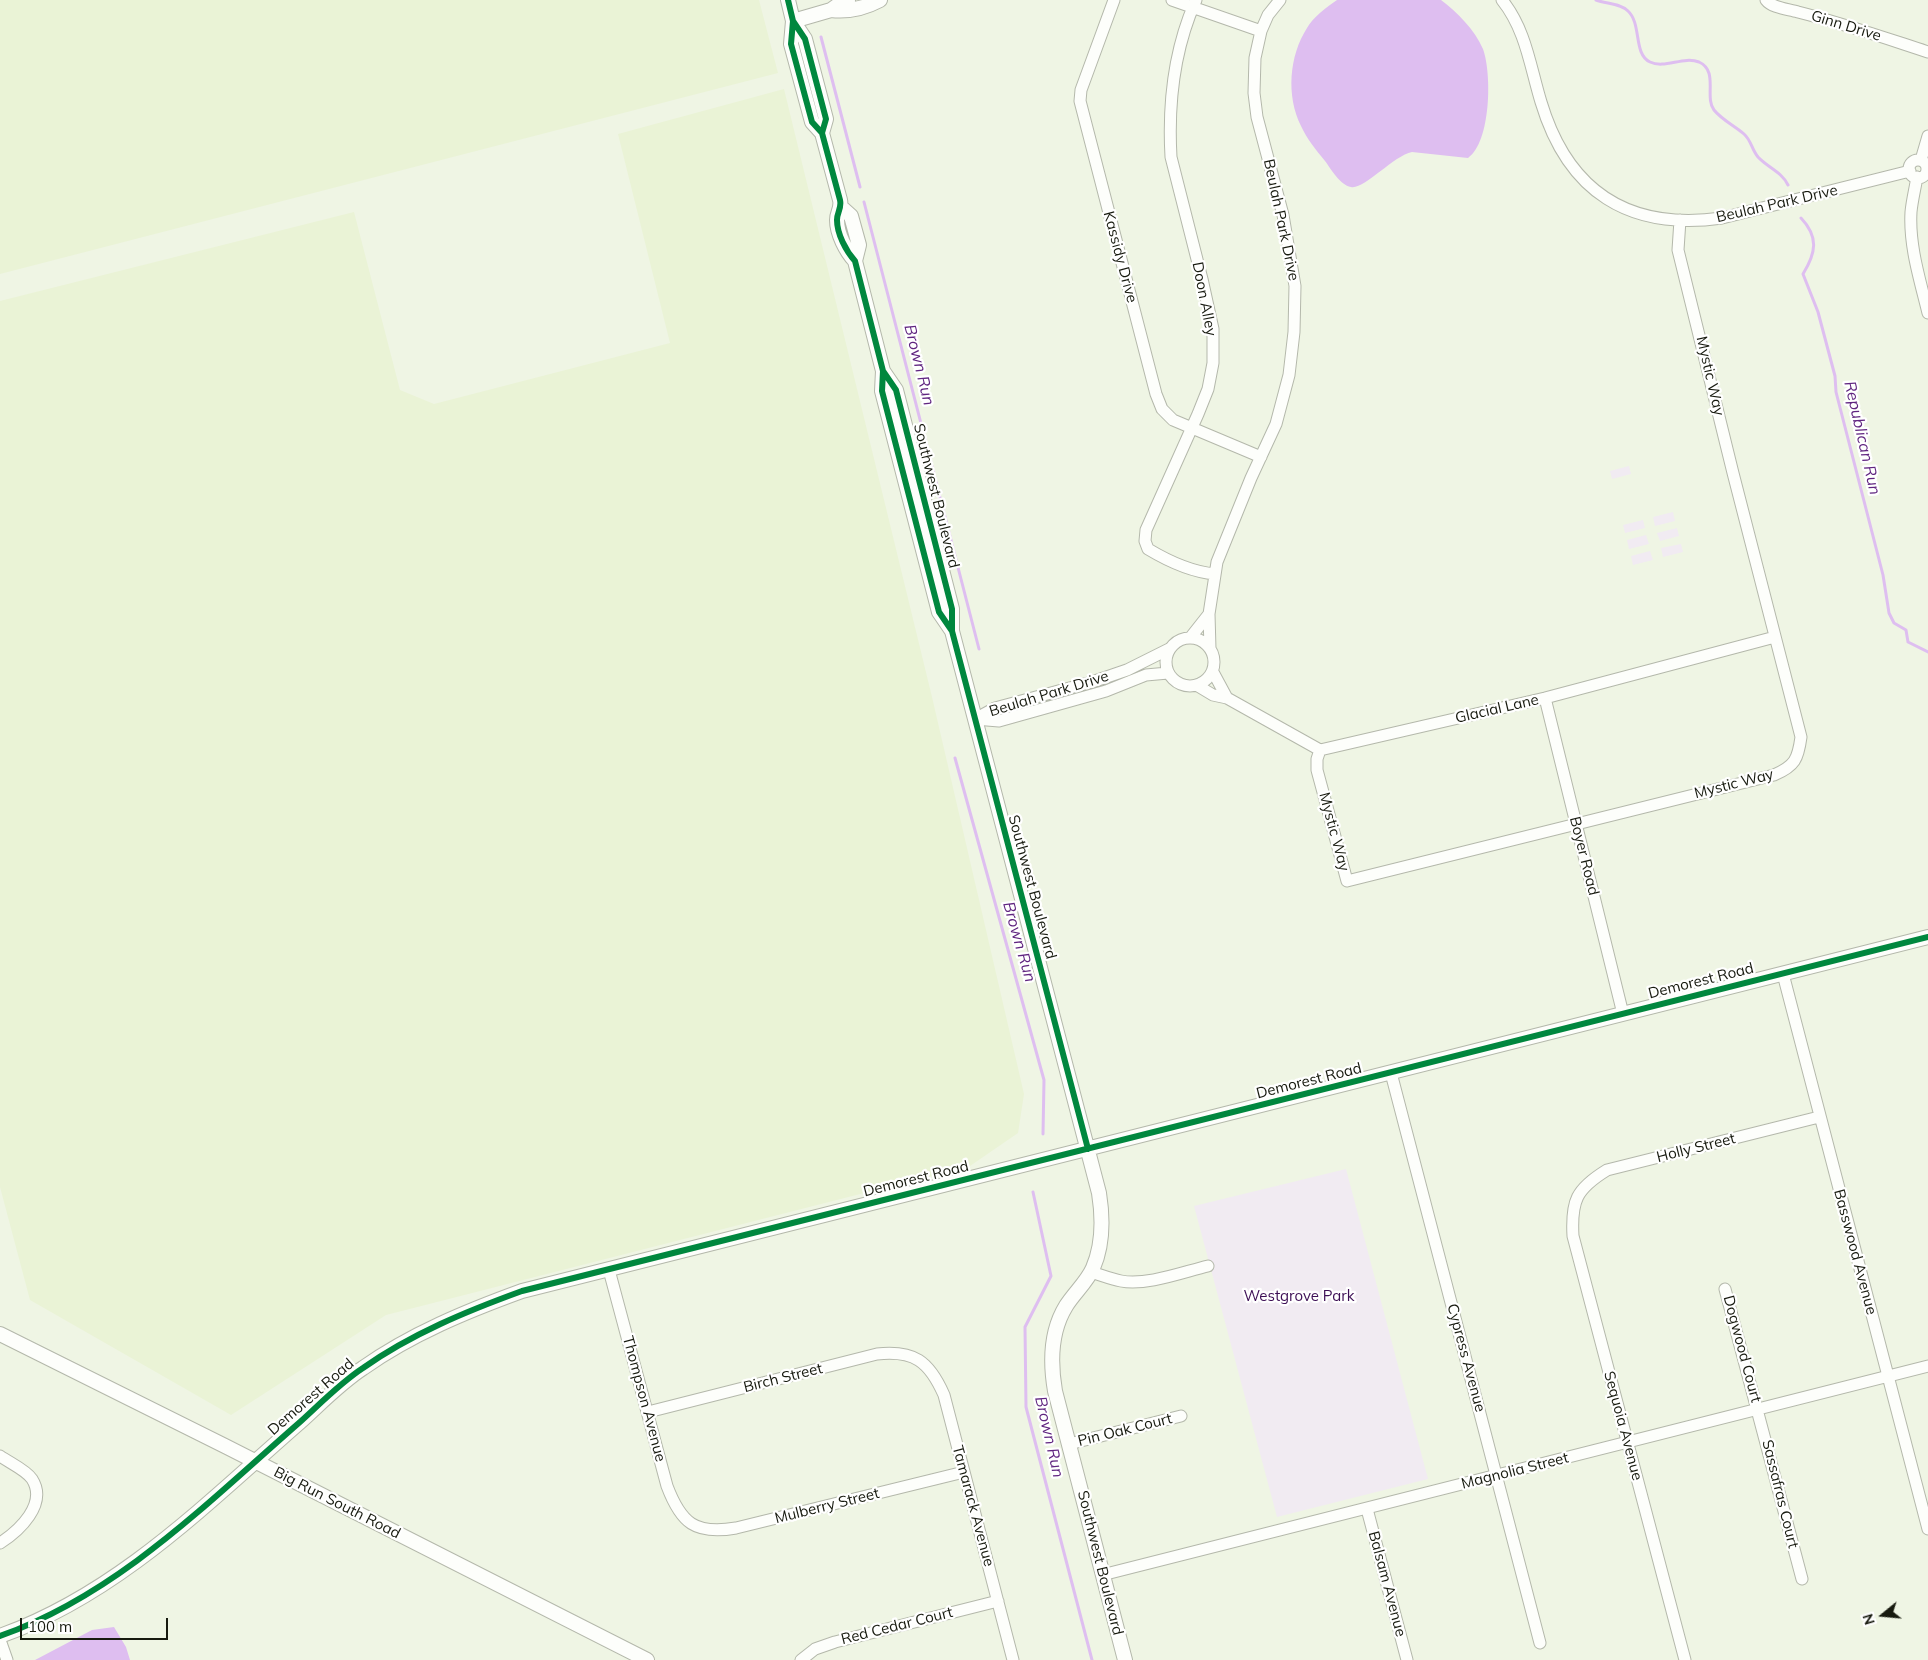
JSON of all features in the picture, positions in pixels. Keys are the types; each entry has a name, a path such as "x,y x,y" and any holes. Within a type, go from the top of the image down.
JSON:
{"street":[{"name":"Southwest Boulevard","path":"788,0 793,21 792,44 812,122 822,133 841,207 837,220 845,249 855,260 883,371 882,391 939,612 952,631 1099,1193 1102,1221 1100,1244 1091,1272 1066,1306 1058,1323 1051,1353 1055,1391 1124,1660"},
{"path":"793,21 831,10 848,0"},
{"path":"831,10 843,12 880,0"},
{"name":"Kassidy Drive","path":"1114,0 1081,90 1080,101 1156,394 1162,409 1173,420 1261,457"},
{"path":"1172,0 1194,3 1261,31"},
{"name":"Beulah Park Drive","path":"1210,649 1209,614 1217,562 1276,424 1289,375 1294,332 1295,286 1283,215 1257,117 1254,93 1255,58 1261,31 1268,15 1280,0"},
{"name":"Beulah Park Drive","path":"1502,0 1513,14 1526,45 1550,129 1579,175 1603,197 1626,210 1647,216 1680,220 1704,220 1743,214 1913,174"},
{"name":"Ginn Drive","path":"1766,0 1769,4 1777,7 1928,52"},
{"name":"Doon Alley","path":"1194,3 1184,28 1175,66 1170,137 1171,157 1213,329 1213,363 1208,389 1146,530 1145,541 1148,549 1157,554 1201,573 1215,574"},
{"path":"1928,136 1925,164 1913,162 1910,166 1913,174 1912,236 1915,260 1928,312"},
{"name":"Mystic Way","path":"1320,750 1317,759 1317,770 1347,881 1774,775 1788,769 1798,756 1801,738 1678,250 1680,220"},
{"name":"Beulah Park Drive","path":"1190,638 1209,614"},
{"name":"Glacial Lane","path":"1320,750 1545,698 1775,637"},
{"path":"1190,638 1205,643 1210,649 1214,656 1213,672 1208,679 1198,686 1186,687 1179,684 1168,673 1166,657 1169,649 1175,643 1190,638"},
{"name":"Beulah Park Drive","path":"975,719 996,708 1083,685 1127,670 1169,649"},
{"path":"1213,672 1227,698"},
{"name":"Beulah Park Drive","path":"975,719 999,721 1106,691 1146,675 1168,673"},
{"path":"1198,686 1213,695 1227,698 1320,750"},
{"name":"Boyer Road","path":"1545,698 1623,1014"},
{"name":"Demorest Road","path":"0,1638 93,1592 159,1545 362,1368 413,1336 522,1291 1928,937"},
{"name":"Basswood Avenue","path":"1782,974 1928,1529"},
{"name":"Cypress Avenue","path":"1391,1073 1540,1643"},
{"name":"Holly Street","path":"1580,1192 1591,1180 1607,1170 1819,1117"},
{"name":"Sequoia Avenue","path":"1580,1192 1572,1213 1573,1236 1685,1660"},
{"path":"1091,1272 1120,1281 1132,1282 1151,1280 1208,1266"},
{"name":"Thompson Avenue","path":"609,1270 667,1486 675,1506 690,1522"},
{"name":"Dogwood Court","path":"1725,1288 1758,1410"},
{"name":"Big Run South Road","path":"0,1334 256,1461 647,1660"},
{"name":"Birch Street","path":"648,1412 877,1354 902,1353 919,1359"},
{"name":"Tamarack Avenue","path":"919,1359 933,1374 944,1395 1013,1660"},
{"name":"Magnolia Street","path":"1102,1575 1928,1366"},
{"name":"Sassafras Court","path":"1758,1410 1802,1578"},
{"name":"Pin Oak Court","path":"1069,1444 1181,1416"},
{"path":"0,1456 31,1478 36,1487 37,1498 32,1511 22,1525 0,1544"},
{"name":"Mulberry Street","path":"690,1522 712,1530 730,1529 964,1472"},
{"name":"Balsam Avenue","path":"1367,1508 1406,1660"},
{"name":"Red Cedar Court","path":"801,1660 815,1649 834,1642 998,1601"},
{"path":"0,1638 7,1660"}],"shaded area":[{"path":"0,0 759,0 778,73 0,274"},
{"path":"1337,0 1441,0 1470,28 1483,49 1488,74 1488,90 1485,123 1481,138 1476,150 1468,158 1412,152 1396,160 1357,187 1347,186 1336,176 1303,131 1293,102 1292,76 1296,51 1307,28 1313,20"},
{"path":"784,89 932,697 1024,1094 1018,1133 970,1166 386,1315 231,1415 30,1300 0,1187 0,301 354,212 400,390 434,404 670,343 618,134"},
{"path":"114,1627 126,1647 130,1660 35,1660 92,1630"}],"green space":[{"path":"1629,466 1631,474 1612,479 1610,471"},
{"path":"1673,512 1675,521 1655,526 1653,517"},
{"path":"1643,520 1645,528 1625,533 1623,525"},
{"path":"1677,528 1679,536 1660,541 1657,533"},
{"path":"1646,535 1649,544 1629,549 1627,540"},
{"path":"1681,544 1683,552 1663,557 1661,548"},
{"path":"1650,551 1653,560 1633,565 1631,556"},
{"name":"Westgrove Park","path":"1346,1169 1428,1479 1277,1517 1194,1206"}],"waterway":[{"name":"Republican Run","path":"1596,0 1617,5 1628,11 1635,23 1641,52 1650,62 1662,64 1687,60 1699,62 1705,66 1710,78 1710,98 1714,110 1744,134 1758,157 1778,173 1788,185"},
{"name":"Brown Run","path":"821,37 860,187"},
{"name":"Brown Run","path":"864,202 979,649"},
{"name":"Republican Run","path":"1801,218 1811,232 1814,245 1811,259 1803,274 1818,312 1835,376 1836,392 1883,575 1889,613 1894,623 1906,630 1908,642 1928,652"},
{"name":"Brown Run","path":"955,758 1044,1080 1043,1134"},
{"name":"Brown Run","path":"1033,1192 1051,1276 1025,1327 1026,1407 1092,1660"}],"cycle path":[{"path":"788,0 793,21 791,44 812,122 822,133 840,200 837,220 840,236 855,261 883,371 882,391 939,612 952,631"},
{"path":"793,21 805,39 826,119 822,133"},
{"path":"883,371 896,390 952,609 952,631 1088,1149"},
{"path":"0,1636 43,1618 84,1596 159,1544 346,1380 381,1356 440,1324 522,1291 1928,937"}]}
